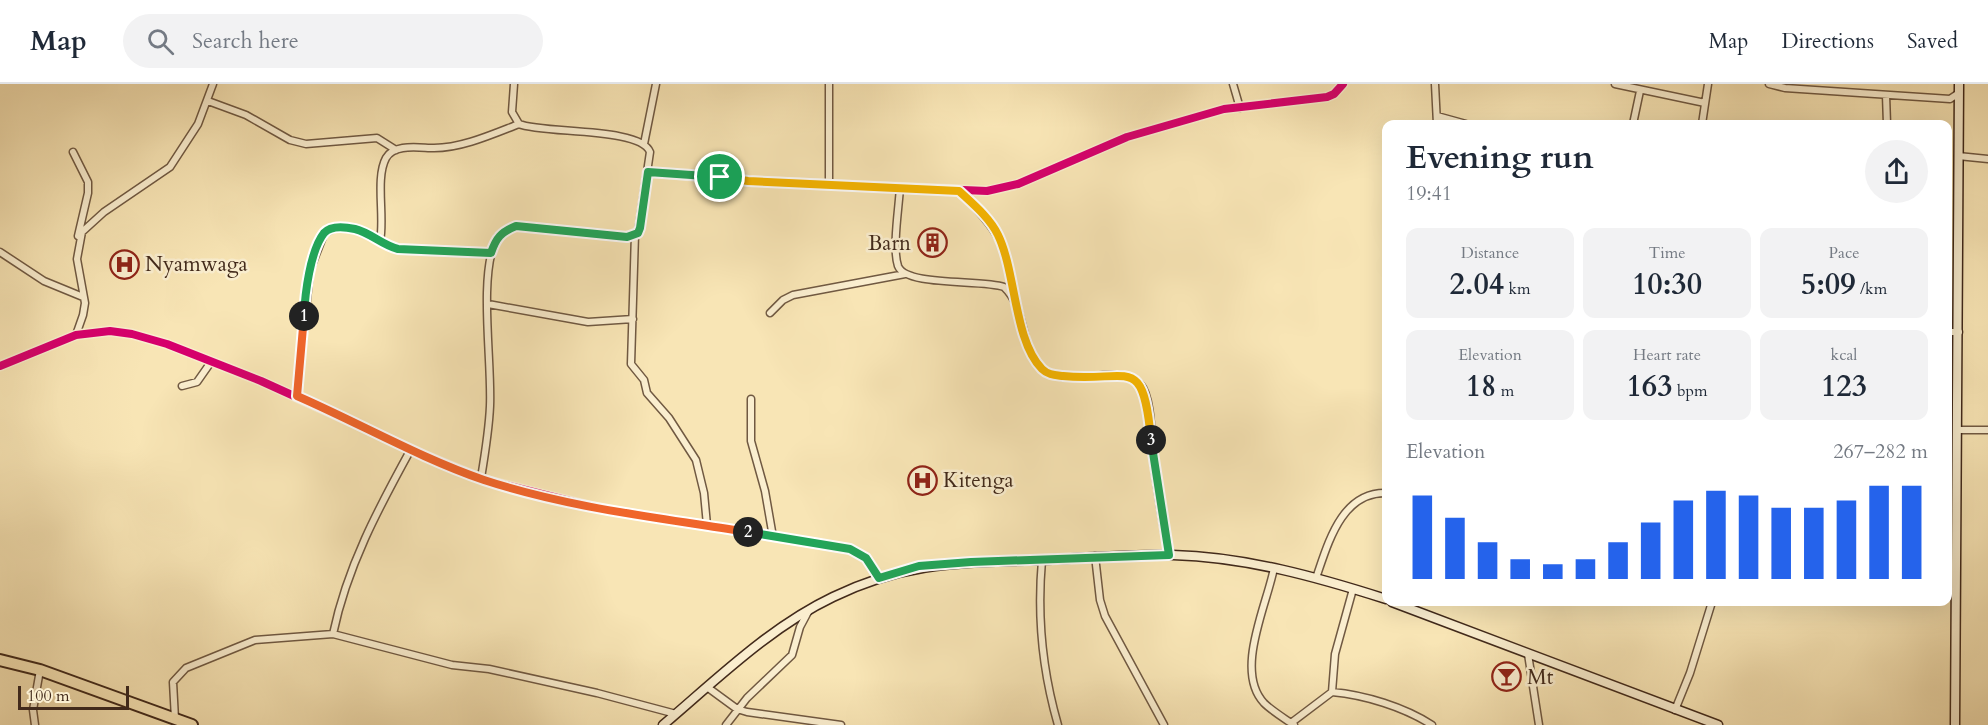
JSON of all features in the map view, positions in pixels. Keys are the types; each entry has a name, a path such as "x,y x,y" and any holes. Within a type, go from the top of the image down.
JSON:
{"highway":[{"path":"0,660 40,670 192,725"}],"main road":[{"path":"1954,725 1952,569 1959,332 1959,89"},
{"path":"663,725 708,687 809,610 833,597 879,578 919,566 1095,556 1169,555 1227,560 1274,568 1382,598"},
{"path":"1402,606 1718,725"}],"street":[{"path":"76,335 84,315 77,259 82,232 94,220 170,167 198,124 213,84"},
{"path":"514,84 512,112 519,124"},
{"path":"644,144 656,84"},
{"path":"829,84 829,185"},
{"path":"1233,84 1240,108"},
{"path":"648,172 829,185 987,191 1018,184 1127,137 1224,109 1327,98 1334,94 1342,84"},
{"path":"1435,84 1437,120"},
{"path":"1615,84 1705,103"},
{"path":"1703,120 1708,84"},
{"path":"1769,84 1785,88 1950,99 1959,89"},
{"path":"1635,120 1640,91"},
{"path":"1886,95 1887,120"},
{"path":"208,101 246,115 298,142 315,145 347,138 377,138 396,150"},
{"path":"1437,116 1452,120"},
{"path":"380,241 384,164 386,157 396,150 450,146 519,124 557,131 610,135 644,144 650,152 640,228 635,234 631,364 644,380 647,393 669,418 696,460 704,493 707,525"},
{"path":"73,152 88,182 88,193 78,227 80,243"},
{"path":"1958,156 1988,159"},
{"path":"900,187 897,256 899,268 905,274"},
{"path":"959,191 997,233 1009,267 1014,300 1026,345 1042,369 1050,374 1069,376 1124,375 1142,385 1147,398 1154,465 1169,555"},
{"path":"481,478 490,404 488,304 491,253 496,238 505,230 516,226 620,237 635,234"},
{"path":"297,396 308,281 324,234 334,228 346,227 358,230 398,249 491,253"},
{"path":"0,252 44,281 83,297"},
{"path":"770,313 793,295 905,274 929,280 997,284 1004,287 1014,300"},
{"path":"488,304 588,322 633,319"},
{"path":"0,366 76,335 110,331 132,334 167,344 297,396 411,449 481,478 602,509 856,551 866,558 879,578"},
{"path":"1952,332 1959,332"},
{"path":"182,386 197,382 212,362"},
{"path":"751,399 751,441 765,491 772,537"},
{"path":"1957,430 1988,430"},
{"path":"333,634 339,603 354,561 373,518 411,449"},
{"path":"1316,578 1328,545 1349,507 1373,493 1382,493"},
{"path":"1095,556 1100,600 1106,616 1164,725"},
{"path":"1042,560 1040,629 1048,688 1058,725"},
{"path":"1274,568 1252,651 1251,675 1256,692 1264,703 1292,724 1332,692 1350,694 1386,705 1432,725"},
{"path":"1332,692 1335,654 1353,589"},
{"path":"1675,710 1690,673 1711,606"},
{"path":"726,725 737,709 792,655 800,627 809,610"},
{"path":"175,718 173,682 186,668 255,640 333,634 452,665 489,669 532,681 597,693 676,714"},
{"path":"1528,654 1539,725"},
{"path":"35,725 33,710 40,670"},
{"path":"708,687 737,709 841,725"}],"cycle path":[{"path":"647,172 748,181 987,191 1018,184 1127,137 1224,109 1327,97 1334,94 1343,84"},
{"path":"0,366 76,335 110,331 132,334 167,344 261,381 485,480 602,509 850,549 866,558 879,578"}],"place":[{"name":"Barn","path":"932,243"},
{"name":"Nyamwaga","path":"124,264"},
{"name":"Kitenga","path":"922,480"},
{"name":"Mt","path":"1506,677"}],"route":[{"path":"648,172 720,177 748,181 858,184 959,191 985,216 997,233 1009,267 1014,300 1022,322 1026,345 1042,369 1050,374 1080,377 1124,375 1142,385 1147,398 1154,465 1169,555 1095,556 919,566 879,578 872,565 861,554 839,546 602,509 485,480 424,455 297,396 310,270 324,234 329,230 346,227 358,230 386,246 398,249 427,248 491,253 496,238 505,230 516,226 630,237 638,233 640,228 648,172"}]}
